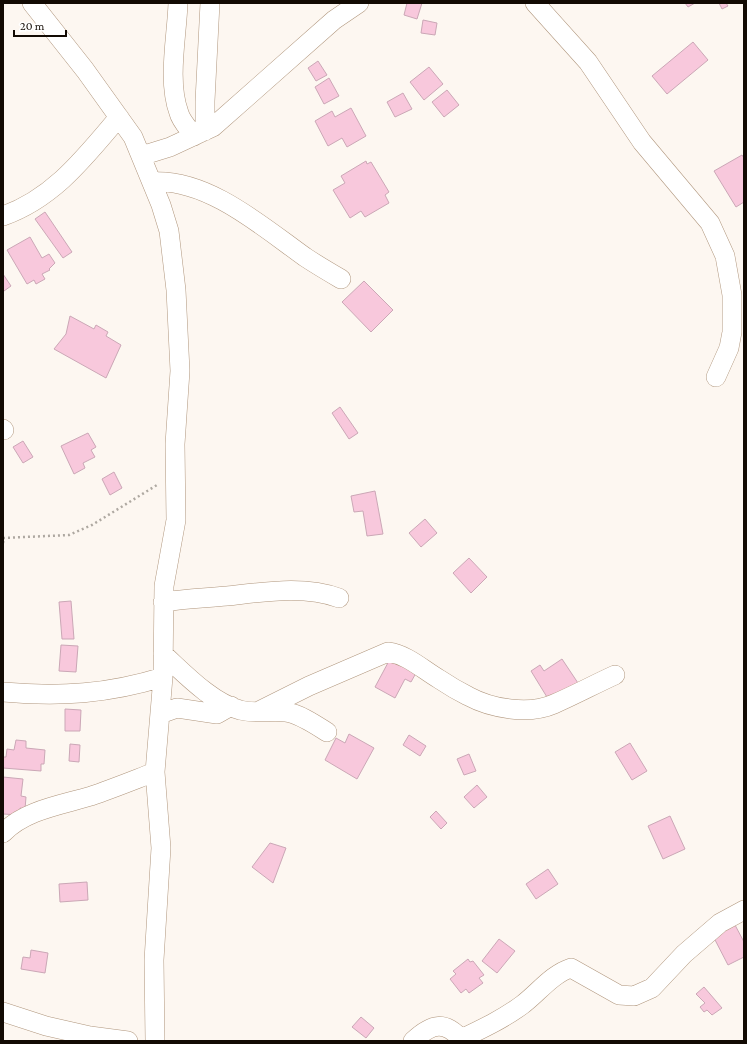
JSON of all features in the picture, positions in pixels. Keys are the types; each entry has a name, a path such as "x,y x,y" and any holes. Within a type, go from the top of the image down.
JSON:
{"street":[{"path":"32,3 85,70 133,137 152,182 169,231 176,290 180,372 175,444 176,520 164,586 163,677 155,772 161,848 154,960 155,1041"},
{"path":"178,3 173,74 175,95 179,113 200,133"},
{"path":"200,133 205,101 210,3"},
{"path":"141,156 170,147 213,127 334,20 359,3"},
{"path":"535,3 588,62 642,142 710,223 725,256 732,295 732,332 729,348 716,377"},
{"path":"3,216 30,205 48,193 79,165 119,117"},
{"path":"152,182 164,181 177,184 216,198 250,218 306,258 341,279"},
{"path":"163,602 261,592 307,590 324,592 339,598"},
{"path":"259,711 309,686 388,652 398,654 413,661 469,697 496,706 514,708 535,709 554,704 616,675"},
{"path":"163,654 190,679 223,703 240,710 288,712 327,732"},
{"path":"3,692 68,695 132,687 163,677"},
{"path":"160,714 177,708 217,714 231,706"},
{"path":"3,833 43,809 90,796 155,772"},
{"path":"413,1041 422,1032 438,1025 449,1028 462,1040 521,1006 561,971 571,968 619,995 634,996 652,988 684,954 720,923 744,910"},
{"path":"3,1012 46,1026 83,1035 128,1041"}],"path":[{"path":"3,543 3,538 69,535 92,525 175,474"}],"building":[{"path":"407,3 422,3 417,19 404,15"},
{"path":"685,3 695,3 688,7"},
{"path":"719,3 726,3 728,6 722,9"},
{"path":"423,20 437,23 435,35 421,33"},
{"path":"693,42 708,60 667,94 652,76"},
{"path":"318,61 327,75 316,81 308,68"},
{"path":"429,67 443,84 424,100 410,82"},
{"path":"329,78 339,96 324,104 315,87"},
{"path":"447,90 459,105 444,117 432,102"},
{"path":"403,93 412,109 395,117 387,102"},
{"path":"351,108 366,136 347,147 342,138 328,146 315,121 332,111 335,117"},
{"path":"742,155 744,158 744,202 736,207 714,171"},
{"path":"366,161 367,164 371,162 389,192 385,195 389,203 365,217 361,211 350,218 333,190 345,183 341,176"},
{"path":"45,212 72,252 63,258 35,219"},
{"path":"30,237 42,258 49,254 55,263 49,269 50,270 42,274 45,279 36,284 34,280 27,284 7,250"},
{"path":"3,274 11,286 4,291 3,289"},
{"path":"364,281 393,310 371,332 342,302"},
{"path":"70,316 94,329 96,325 108,332 106,336 121,345 106,378 54,349 66,334"},
{"path":"340,407 358,433 349,439 332,413"},
{"path":"88,433 96,447 91,450 95,457 83,463 85,468 74,474 61,446"},
{"path":"23,441 33,457 23,463 13,447"},
{"path":"114,472 122,488 110,495 102,479"},
{"path":"375,491 383,534 367,536 363,511 354,512 351,496"},
{"path":"425,519 437,533 421,547 409,533"},
{"path":"469,558 487,577 471,593 453,573"},
{"path":"71,601 74,639 62,639 59,602"},
{"path":"61,645 78,646 76,672 59,671"},
{"path":"390,659 416,673 411,682 405,679 395,698 375,687"},
{"path":"562,659 578,683 550,702 531,671 540,665 544,671"},
{"path":"65,709 81,710 80,731 65,731"},
{"path":"349,734 374,748 357,779 325,760 336,738 345,743"},
{"path":"409,735 426,746 420,756 403,745"},
{"path":"16,740 26,741 26,748 45,750 44,764 41,764 41,771 3,768 3,757 6,757 7,749 14,750"},
{"path":"630,743 647,771 632,780 615,752"},
{"path":"70,744 80,745 79,762 69,761"},
{"path":"469,754 476,771 464,775 457,759"},
{"path":"3,777 23,779 21,796 26,797 25,809 20,808 20,815 3,814"},
{"path":"477,785 487,797 474,808 464,797"},
{"path":"436,811 447,823 441,829 430,817"},
{"path":"670,816 685,849 663,859 648,826"},
{"path":"270,843 286,848 273,883 252,867"},
{"path":"548,869 558,884 536,899 526,884"},
{"path":"87,882 88,900 60,902 59,884"},
{"path":"735,925 744,942 744,957 728,965 713,936"},
{"path":"499,939 515,951 497,973 482,961"},
{"path":"31,950 48,953 45,973 21,969 23,957 30,958"},
{"path":"468,959 470,962 473,961 484,975 479,978 483,983 469,993 466,989 461,993 450,979 456,974 453,971"},
{"path":"704,987 722,1008 712,1015 707,1010 704,1012 700,1007 705,1003 696,994"},
{"path":"361,1017 374,1028 366,1038 352,1027"}]}
